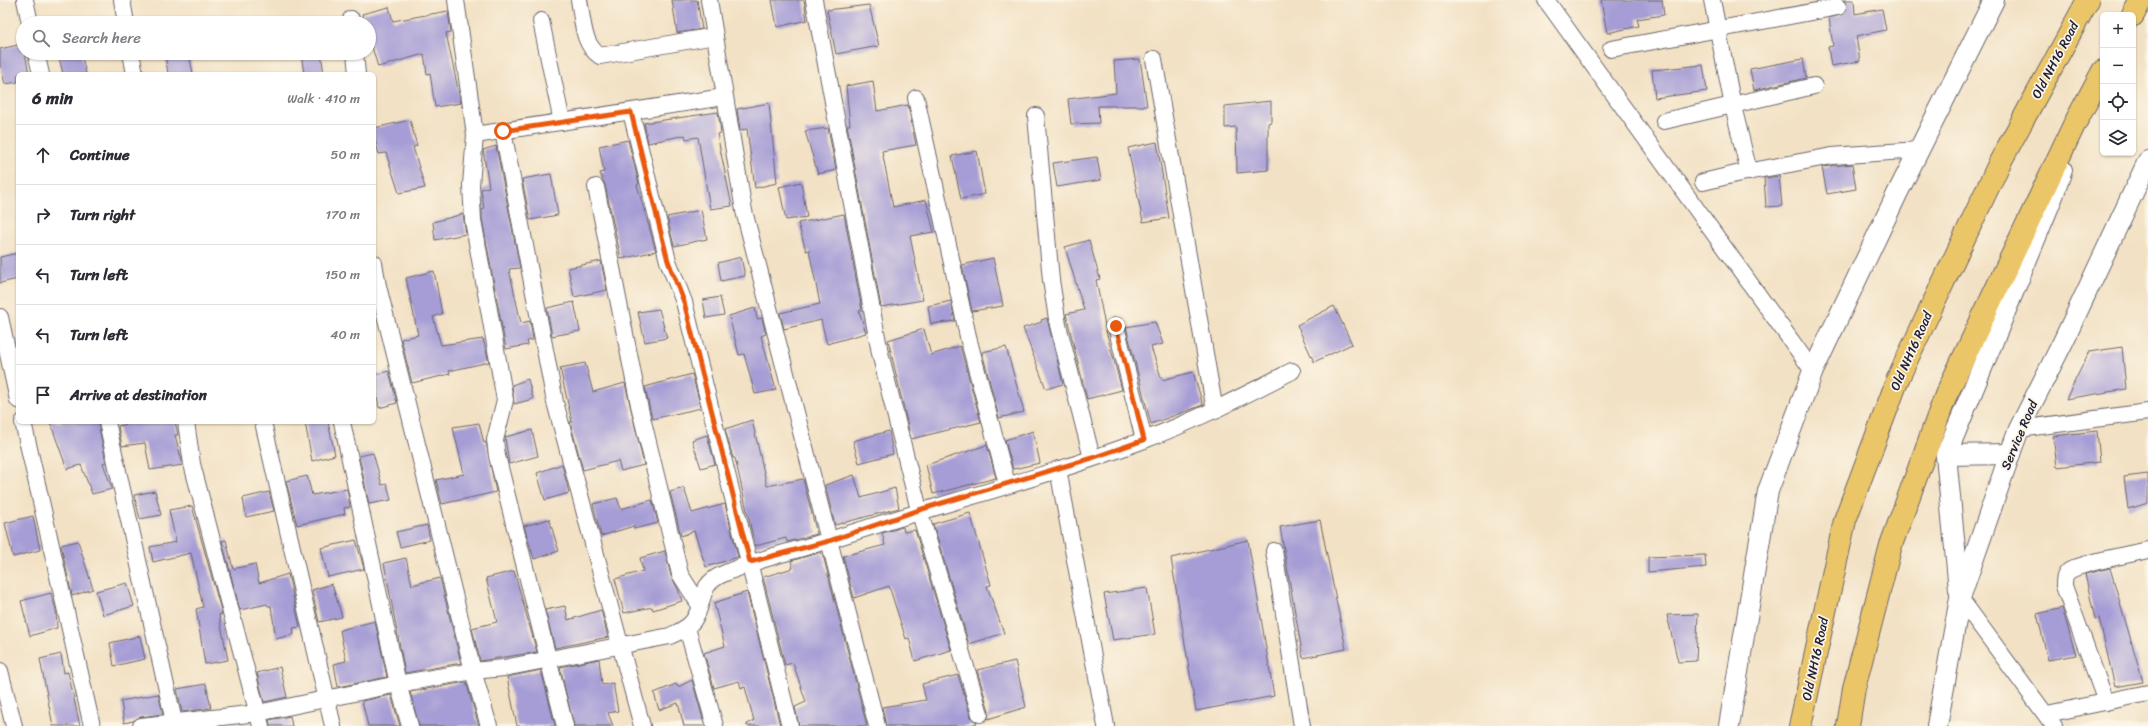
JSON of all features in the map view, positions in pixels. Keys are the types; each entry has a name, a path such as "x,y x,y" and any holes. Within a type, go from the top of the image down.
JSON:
{"main road":[{"name":"Old NH16 Road","path":"1800,726 1845,520 1899,376 2000,162 2088,0"},
{"path":"2135,12 2141,0"},
{"path":"1848,726 1854,688 1891,545 1946,395 2082,111 2100,77"}],"street":[{"path":"25,0 28,16"},
{"path":"122,0 125,16"},
{"path":"456,0 476,135 471,185 473,220 505,400 495,440 497,456 565,726"},
{"path":"579,0 587,41 592,51 600,56 715,36"},
{"path":"709,0 744,211 878,726"},
{"path":"814,0 880,353 919,510 980,714"},
{"path":"1546,0 1813,371"},
{"path":"1712,0 1733,106 1749,172"},
{"path":"1728,726 1768,491 1813,371 1919,150 1994,0"},
{"path":"1611,49 1838,7"},
{"path":"541,21 562,122"},
{"path":"1154,59 1215,411"},
{"path":"38,60 41,72"},
{"path":"132,60 135,72"},
{"path":"356,60 357,72"},
{"path":"1664,121 1814,86"},
{"path":"476,135 724,97"},
{"path":"916,98 969,341 1007,484"},
{"path":"2082,111 2053,196 1946,455 1960,598 2050,720 2106,702 2148,693"},
{"path":"631,112 668,261 684,302 790,726"},
{"path":"1036,116 1052,288 1058,325 1092,458"},
{"path":"503,131 555,402 642,726"},
{"path":"1703,182 1832,156 1919,150"},
{"name":"Service Road","path":"1937,726 1960,598 2019,429 2063,342 2148,161"},
{"path":"596,187 641,413 680,574 699,604"},
{"path":"376,287 488,726"},
{"path":"0,317 16,391"},
{"path":"1116,326 1144,440"},
{"path":"141,726 260,719 326,699 398,684 473,671 504,668 670,636 687,628 694,620 706,586 720,575 750,562 829,541 919,510 1058,469 1144,440 1215,411 1292,371"},
{"path":"2019,429 2148,412"},
{"path":"23,424 92,726"},
{"path":"107,424 174,724"},
{"path":"186,424 192,464 260,719"},
{"path":"263,424 333,726"},
{"path":"342,424 398,684 410,726"},
{"path":"1946,455 2010,454"},
{"path":"1058,469 1106,726"},
{"path":"2106,702 2064,586 2064,577 2069,571 2096,562 2148,550"},
{"path":"1274,551 1302,726"},
{"path":"687,628 716,726"},
{"path":"0,670 14,726"}],"building":[{"path":"672,0 697,0 702,29 677,33"},
{"path":"772,0 804,0 807,20 777,27"},
{"path":"1601,0 1662,0 1664,15 1637,19 1639,26 1607,33"},
{"path":"1844,0 1854,0 1855,14 1882,9 1886,30 1856,36 1860,61 1831,66 1828,47 1833,46 1829,18 1844,14 1847,6"},
{"path":"869,5 879,46 836,54 827,10"},
{"path":"389,7 393,21 448,11 451,32 446,33 461,103 435,107 430,73 427,74 424,54 378,67 376,60 376,16 363,16 362,14"},
{"path":"16,46 16,60 26,60 29,72 16,72 16,82 5,84 0,64 0,49"},
{"path":"1140,59 1147,106 1098,106 1099,123 1071,124 1068,99 1116,93 1114,61"},
{"path":"1803,59 1806,78 1754,90 1750,69"},
{"path":"60,60 83,60 86,72 63,72"},
{"path":"166,60 190,60 193,72 168,72"},
{"path":"302,60 322,60 324,72 304,72"},
{"path":"1703,65 1707,91 1655,98 1652,70"},
{"path":"873,81 877,111 908,105 916,145 882,151 893,207 926,200 934,232 910,236 923,300 881,307 847,125 850,125 846,86"},
{"path":"1271,101 1271,122 1268,123 1268,170 1237,173 1236,127 1225,128 1225,106"},
{"path":"769,103 777,183 755,188 747,129 740,130 737,109"},
{"path":"718,112 721,133 717,134 732,206 710,209 698,137 686,139 685,135 648,143 644,123"},
{"path":"410,120 417,146 413,147 425,188 399,193 386,153 379,154 376,144 376,128"},
{"path":"828,128 836,170 818,174 805,131"},
{"path":"628,140 639,184 637,185 656,251 621,259 605,185 600,173 604,172 599,146"},
{"path":"1157,142 1169,218 1143,222 1128,148"},
{"path":"496,146 520,268 509,269 521,323 530,321 533,340 527,341 528,345 506,349 482,219 482,209 484,209 481,189 489,187 483,150"},
{"path":"977,151 985,194 961,199 952,156"},
{"path":"1097,157 1101,180 1057,187 1053,163"},
{"path":"1852,164 1856,189 1827,194 1822,167"},
{"path":"551,174 558,215 530,220 522,179"},
{"path":"1779,176 1782,206 1766,207 1764,178"},
{"path":"801,182 807,217 786,220 779,187"},
{"path":"701,210 707,239 674,246 667,217"},
{"path":"463,214 466,234 435,240 433,222"},
{"path":"844,214 862,310 859,311 866,333 827,344 821,320 784,329 780,313 820,304 809,250 806,251 798,223"},
{"path":"1089,240 1100,279 1096,280 1106,331 1122,390 1087,399 1066,314 1084,310 1065,247"},
{"path":"16,253 16,279 0,283 0,257"},
{"path":"741,257 745,276 721,281 718,263"},
{"path":"993,258 1003,306 972,311 962,265"},
{"path":"601,261 607,290 574,297 568,268"},
{"path":"434,271 442,314 433,317 441,345 483,339 489,362 449,371 450,374 412,383 401,339 418,335 406,278"},
{"path":"720,297 724,315 706,318 703,300"},
{"path":"951,301 955,321 931,324 928,306"},
{"path":"574,302 580,331 552,336 547,308"},
{"path":"1334,306 1352,344 1314,362 1297,325"},
{"path":"755,308 757,319 762,318 766,334 761,336 776,390 755,394 744,354 739,355 729,316"},
{"path":"659,309 667,338 645,342 638,312"},
{"path":"1047,318 1063,384 1046,389 1023,328 1042,322 1041,320"},
{"path":"1155,322 1163,344 1151,347 1162,380 1193,372 1203,405 1151,424 1126,327"},
{"path":"924,329 931,355 960,346 981,422 911,439 888,340"},
{"path":"1006,347 1024,412 999,418 982,352"},
{"path":"2122,347 2126,389 2066,399 2089,352"},
{"path":"585,363 593,392 625,383 644,465 621,471 618,461 583,470 570,422 572,422 560,368"},
{"path":"389,371 397,403 379,408 376,388 376,374"},
{"path":"692,374 701,408 652,419 645,387"},
{"path":"528,379 533,399 514,404 512,385"},
{"path":"752,420 767,486 803,479 817,534 787,542 786,538 755,546 735,458 733,458 725,429"},
{"path":"479,423 484,443 486,442 496,492 442,504 436,480 464,474 453,427"},
{"path":"51,424 98,424 106,462 103,463 112,489 92,494 81,465 67,469"},
{"path":"128,424 175,424 178,435 175,435 183,465 150,470 145,443 122,446 118,426"},
{"path":"305,424 328,424 335,455 312,461"},
{"path":"532,430 538,456 509,464 505,437"},
{"path":"889,431 893,454 859,463 853,441"},
{"path":"1033,431 1040,463 1013,469 1005,440"},
{"path":"2097,431 2100,462 2057,467 2053,436"},
{"path":"707,435 715,464 701,468 692,440"},
{"path":"987,445 996,478 933,494 926,465"},
{"path":"373,453 382,485 387,484 391,500 369,504 359,456"},
{"path":"562,464 569,493 545,500 537,473"},
{"path":"2148,474 2148,503 2128,509 2124,477"},
{"path":"854,475 861,498 895,488 899,508 835,525 825,485"},
{"path":"307,476 312,495 347,489 350,507 344,508 345,514 297,525 286,481"},
{"path":"684,488 692,513 725,504 738,557 706,567 694,531 681,536 670,492"},
{"path":"155,491 161,515 140,519 134,495"},
{"path":"269,492 274,511 246,517 243,498"},
{"path":"617,498 621,509 652,500 658,523 634,529 634,526 601,536 593,504"},
{"path":"192,506 222,614 219,615 228,660 205,664 196,609 203,607 191,553 153,562 150,547 176,542 169,510"},
{"path":"970,513 991,585 987,586 1004,633 969,644 933,524"},
{"path":"33,516 40,550 13,557 5,523"},
{"path":"549,519 559,551 534,559 524,526"},
{"path":"1320,520 1346,649 1303,658 1280,527"},
{"path":"427,525 430,540 400,547 396,532"},
{"path":"903,527 904,532 915,530 951,650 915,661 909,638 906,639 889,586 854,598 843,556 885,545 882,533"},
{"path":"226,540 233,569 255,564 259,583 288,574 300,627 293,628 294,634 276,639 271,606 268,606 267,604 240,610 222,541"},
{"path":"356,540 364,569 328,577 321,548"},
{"path":"1248,540 1274,696 1196,711 1171,558"},
{"path":"78,541 93,589 72,596 61,545"},
{"path":"665,551 671,576 682,601 653,610 652,607 624,613 615,579 643,571 640,558"},
{"path":"821,552 867,726 799,726 795,707 806,702 793,663 785,665 763,577 793,568 791,561"},
{"path":"1705,555 1706,567 1648,572 1648,557"},
{"path":"406,558 412,585 440,578 461,663 405,673 384,563"},
{"path":"2110,568 2143,682 2115,687 2099,618 2095,619 2085,574"},
{"path":"514,571 537,652 480,661 472,628 497,622 486,578"},
{"path":"127,583 134,606 103,615 96,591"},
{"path":"332,584 342,617 319,622 312,590"},
{"path":"1147,588 1155,634 1113,640 1104,594"},
{"path":"747,592 780,726 747,726 747,724 754,721 745,687 741,688 739,681 714,688 704,653 725,646 714,603"},
{"path":"51,593 56,610 57,628 30,636 21,601"},
{"path":"565,606 568,620 601,610 608,637 555,648 545,610"},
{"path":"2062,608 2076,655 2048,660 2037,614"},
{"path":"1698,614 1696,661 1678,662 1667,615"},
{"path":"375,621 387,677 338,687 334,664 346,661 340,630"},
{"path":"140,636 145,659 114,666 110,643"},
{"path":"61,654 64,673 68,672 80,726 53,726 40,659"},
{"path":"599,659 602,685 613,683 618,711 608,713 613,726 574,726 560,667"},
{"path":"1015,661 1026,707 988,719 989,711 977,670"},
{"path":"280,667 287,697 264,702 257,673"},
{"path":"541,670 555,726 517,726 507,677"},
{"path":"958,675 971,717 977,723 966,726 886,726 882,707 926,700 922,684"},
{"path":"692,680 705,726 684,726 678,703 659,710 654,693 676,684 678,687"},
{"path":"466,682 479,726 419,726 410,692"},
{"path":"206,684 211,708 182,712 177,689"},
{"path":"158,694 163,714 140,717 133,721 124,723 121,701"},
{"path":"391,695 400,726 368,726 362,701"},
{"path":"290,716 292,726 270,726 269,720"}],"route":[{"path":"503,131 631,112 668,261 684,302 750,562 829,541 919,510 1058,469 1144,440 1116,326"}]}
